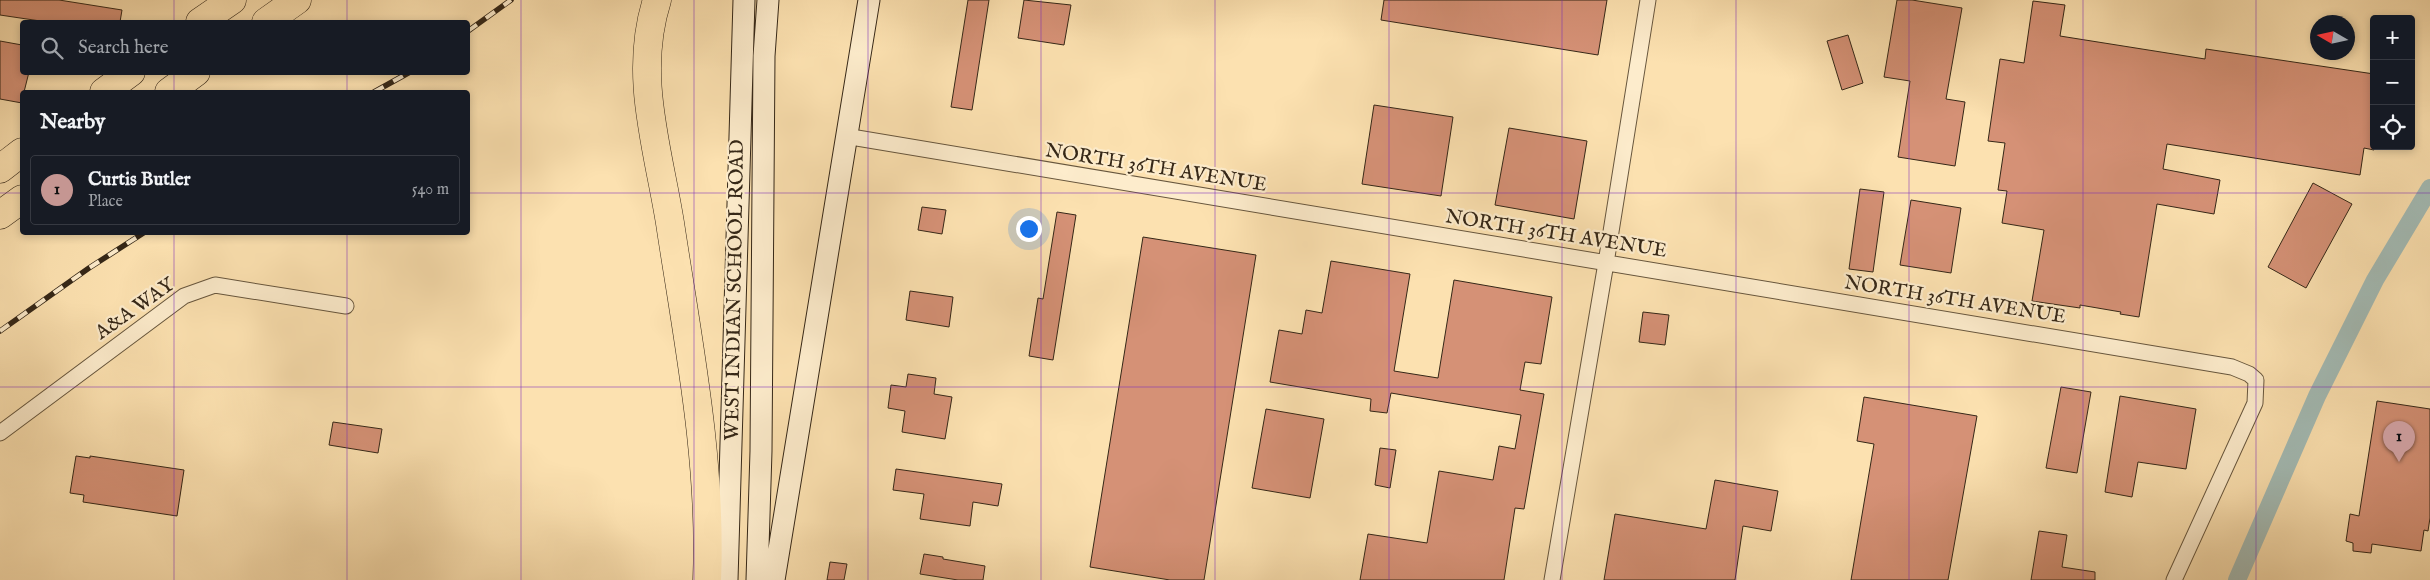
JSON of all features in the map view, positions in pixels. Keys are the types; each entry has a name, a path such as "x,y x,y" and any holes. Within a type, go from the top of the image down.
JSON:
{"highway":[{"path":"203,20 232,0"},
{"path":"269,20 297,0"},
{"path":"657,0 646,47 646,91 668,213 704,455 708,509 707,580"},
{"path":"107,90 127,75"},
{"path":"0,169 20,154"},
{"path":"0,215 20,200"}],"main road":[{"name":"WEST INDIAN SCHOOL ROAD","path":"727,580 744,0"},
{"name":"WEST INDIAN SCHOOL ROAD","path":"756,580 761,452 764,56 768,0"},
{"path":"774,580 845,136 869,0"}],"street":[{"path":"1552,580 1606,263 1648,0"},
{"name":"NORTH 36TH AVENUE","path":"845,136 2232,367 2249,374 2256,380 2255,403 2174,580"},
{"name":"A&A WAY","path":"0,433 184,296 215,284 346,306"}],"building":[{"path":"0,0 59,0 122,10 120,20 34,20 0,15"},
{"path":"968,0 989,0 972,110 951,107"},
{"path":"1024,0 1071,5 1064,45 1018,38"},
{"path":"1384,0 1607,0 1598,55 1381,20"},
{"path":"1897,0 1912,0 1962,8 1946,99 1965,102 1955,166 1898,157 1910,81 1884,77"},
{"path":"2033,1 2065,5 2060,36 2205,59 2206,49 2370,73 2370,149 2364,148 2360,175 2167,144 2163,169 2220,180 2214,214 2157,204 2139,317 2080,305 2080,308 2032,301 2044,230 2002,223 2007,191 1998,190 2005,143 1988,141 2000,59 2024,63"},
{"path":"1848,35 1863,83 1842,90 1827,41"},
{"path":"0,41 20,45 20,75 28,75 24,90 20,90 20,103 0,99"},
{"path":"1374,105 1453,117 1441,196 1362,184"},
{"path":"1509,128 1587,141 1574,219 1495,205"},
{"path":"2313,183 2352,204 2306,288 2268,267"},
{"path":"1860,189 1884,192 1873,272 1849,269"},
{"path":"1911,200 1961,208 1951,273 1900,265"},
{"path":"922,207 946,210 942,234 918,230"},
{"path":"1057,212 1076,215 1053,360 1029,356 1038,298 1043,299"},
{"path":"1143,237 1256,255 1204,580 1170,580 1090,567"},
{"path":"1331,261 1410,274 1394,371 1438,378 1454,280 1552,297 1541,364 1525,362 1520,390 1544,394 1524,509 1515,508 1504,580 1360,580 1368,534 1427,543 1439,471 1493,480 1499,446 1515,449 1521,415 1391,393 1387,413 1370,411 1371,399 1270,382 1279,330 1302,334 1306,310 1322,313"},
{"path":"910,291 953,297 949,327 906,320"},
{"path":"1643,312 1669,315 1665,345 1639,342"},
{"path":"908,374 936,378 934,394 952,397 945,439 902,432 905,411 888,408 891,385 906,387"},
{"path":"2061,387 2091,392 2077,473 2046,468"},
{"path":"2120,396 2196,409 2186,469 2138,462 2132,497 2105,492"},
{"path":"1864,397 1977,416 1948,580 1851,580 1874,444 1857,441"},
{"path":"2377,401 2430,409 2430,518 2428,531 2424,530 2421,551 2372,544 2371,553 2353,551 2353,543 2346,541 2350,514 2359,516"},
{"path":"1266,409 1324,419 1310,498 1252,488"},
{"path":"333,422 382,429 378,453 329,445"},
{"path":"1380,448 1396,450 1390,488 1375,485"},
{"path":"76,456 90,458 90,456 184,470 177,516 83,502 84,495 70,493"},
{"path":"896,469 1002,484 998,506 973,502 970,526 920,519 924,494 893,490"},
{"path":"1715,480 1778,491 1771,531 1743,526 1735,580 1604,580 1615,514 1706,529"},
{"path":"2039,531 2067,535 2062,567 2095,572 2095,580 2031,580"},
{"path":"924,554 985,566 983,580 958,580 920,574"},
{"path":"830,562 847,564 844,580 827,580"}],"waterway":[{"path":"2237,580 2317,396 2375,280 2430,188"}],"railway":[{"path":"470,30 511,0"},
{"path":"378,90 405,75"},
{"path":"0,331 89,268 140,235"}],"place":[{"name":"Curtis Butler","path":"2399,462"}]}
